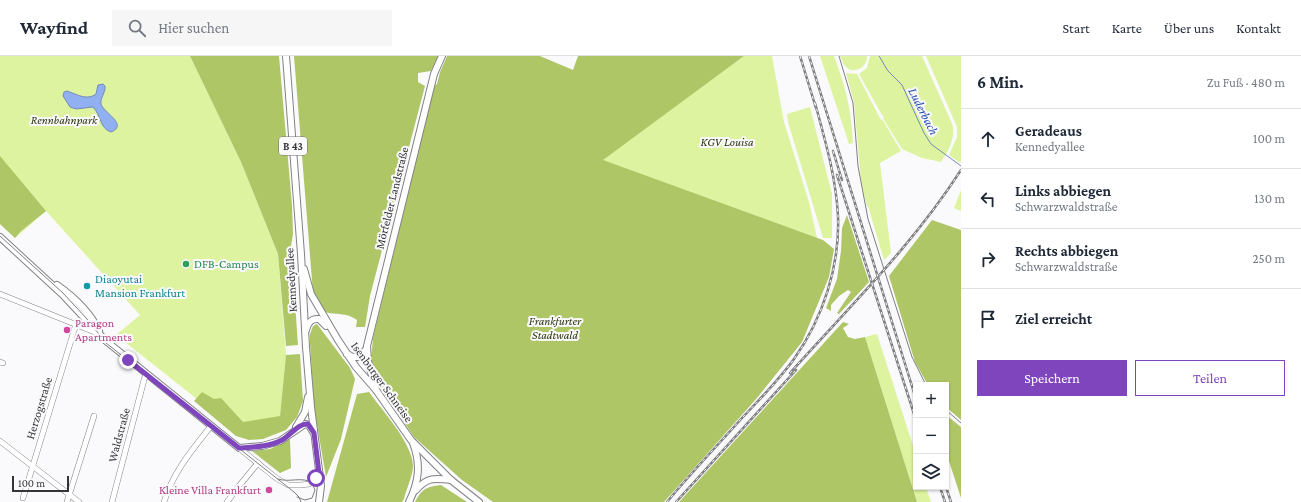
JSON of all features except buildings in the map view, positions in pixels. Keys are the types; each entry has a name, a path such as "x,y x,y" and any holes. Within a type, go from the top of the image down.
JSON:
{"main road":[{"name":"Kennedyallee","path":"286,56 301,254 305,333 321,490 319,502"},
{"name":"Mörfelder Landstraße","path":"376,390 368,361 367,346 432,81 435,70 442,56"},
{"path":"0,236 44,277 114,347 239,448 274,444 306,424 309,425 314,433"},
{"name":"Isenburger Schneise","path":"301,254 311,294 347,354 376,390 411,440 451,480 479,502"},
{"path":"305,333 310,321 317,319 322,321 340,343"},
{"path":"347,354 353,357 360,357 367,346"},
{"path":"294,431 305,412 308,398 308,387 310,384"},
{"name":"B 43","path":"409,502 415,491 419,466 417,454 411,440"},
{"path":"415,491 427,480 451,480"}],"street":[{"path":"0,294 100,334"},
{"name":"Herzogstraße","path":"23,498 76,324"},
{"name":"Waldstraße","path":"112,502 146,374"},
{"path":"67,502 94,416"},
{"path":"164,502 174,476 194,446 211,426"},
{"path":"0,441 79,502"},
{"path":"239,448 280,481 289,485 304,485 311,482 319,473"},
{"path":"228,502 238,486 258,463"}],"green space":[{"name":"DFB-Campus","path":"0,56 190,56 241,162 278,254 286,355 280,417 240,433 116,335 140,315 46,211 15,238 0,224"},
{"path":"190,56 279,56 292,205 293,234 291,246 298,345 286,346 278,254 241,162"},
{"path":"294,56 438,56 431,71 418,73 418,82 425,86 370,296 365,327 356,327 357,320 353,317 325,312 313,293"},
{"name":"Frankfurter Stadtwald","path":"447,56 540,56 573,70 578,56 744,56 603,160 823,240 834,249 829,277 802,342 757,398 664,502 493,502 462,480 414,437 377,382 371,361 373,338 434,86 437,84 440,72"},
{"name":"KGV Louisa","path":"744,56 772,56 784,122 809,202 817,238 601,160"},
{"path":"820,56 834,56 842,78 847,99 853,143 849,144"},
{"path":"840,56 867,56 867,60 860,69 850,70 844,65"},
{"path":"870,56 922,56 953,126 953,136 950,145 941,162 922,158 902,149 859,74 867,68"},
{"path":"926,56 961,56 960,163 949,155 957,137 957,127"},
{"path":"846,73 857,74 881,120 882,119 901,151 880,163 891,253 884,260 868,206 867,207 861,181 854,102"},
{"path":"810,107 832,194 832,238 823,238 788,122 787,114"},
{"path":"0,156 46,211 21,231 15,238 0,224"},
{"path":"961,190 961,211 954,208"},
{"path":"847,215 869,282 839,314 837,313 851,292 848,290 839,296 831,305 831,311 826,308 837,279 841,251 842,228"},
{"path":"932,220 961,230 961,420 949,410 949,382 926,382 915,362 889,276"},
{"path":"843,322 849,324 843,328 848,337 855,339 865,337 917,502 679,502"},
{"path":"317,324 350,368 355,379 341,439 326,477 314,407 310,343 310,334 313,326"},
{"path":"877,334 913,446 913,489 865,337"},
{"path":"300,354 303,401 297,417 286,430 263,439 249,440 236,436 194,401 202,392 214,399 221,398 243,422 280,416 286,355"},
{"path":"369,392 403,438 412,457 413,470 404,499 402,502 327,502 357,394"},
{"path":"949,417 961,427 961,498 949,461"},
{"path":"290,439 291,468 280,473 252,451 270,449"},
{"path":"441,485 467,502 415,502 425,489"},
{"path":"913,490 927,490 931,502 917,502"}],"water":[{"path":"103,84 105,88 101,104 114,118 117,126 116,129 111,132 105,128 93,107 76,109 70,107 63,96 64,92 67,91 85,97 93,96 96,94 98,85"}],"waterway":[{"name":"Luderbach","path":"879,56 888,71 902,85 924,133 931,144 961,166"}],"tram line":[{"path":"839,56 853,103 858,166 868,219 912,357 924,382"},
{"path":"0,236 63,293 87,319 106,343 294,492 299,497 301,502"},
{"path":"949,413 961,423"},
{"path":"278,479 304,480 312,483 315,490 312,498 305,500 297,497"}],"railway":[{"path":"800,56 816,108"},
{"path":"809,56 913,389"},
{"path":"667,502 788,367 813,326 828,291 833,272 838,235 837,201 826,145 815,103"},
{"path":"833,151 842,180"},
{"path":"790,373 880,275 922,224 961,170"},
{"path":"837,175 915,418"},
{"path":"676,502 796,370"},
{"path":"941,490 945,502"},
{"path":"947,490 951,502"}],"place":[{"name":"DFB-Campus","path":"186,264"},
{"name":"Diaoyutai Mansion Frankfurt","path":"87,286"},
{"name":"Paragon Apartments","path":"67,330"},
{"name":"Kleine Villa Frankfurt","path":"269,490"}],"route":[{"path":"128,360 239,448 274,444 285,439 302,425 308,424 314,433 319,473 316,478"}],"park label":[{"name":"Rennbahnpark","path":"64,120"}]}
